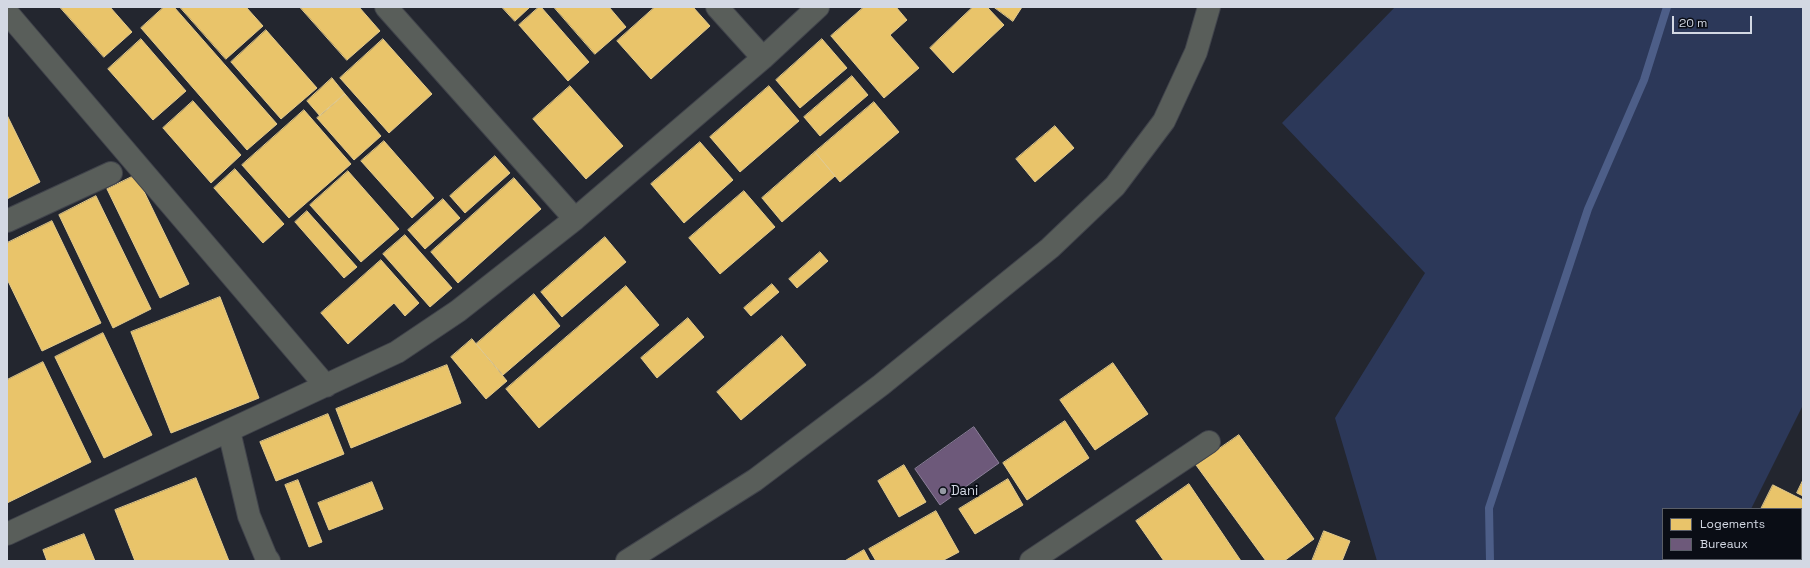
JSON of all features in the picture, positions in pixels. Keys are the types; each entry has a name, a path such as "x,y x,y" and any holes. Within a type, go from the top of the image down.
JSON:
{"street":[{"path":"386,7 575,219"},
{"path":"717,7 763,58"},
{"path":"7,534 397,352 458,311 575,219 763,58 818,7"},
{"path":"627,561 755,480 880,385 1050,248 1115,186 1164,121 1196,52 1209,7"},
{"path":"13,13 326,386"},
{"path":"7,221 111,173"},
{"path":"228,431 249,516 269,561"},
{"path":"1031,561 1209,442"}],"shaded area":[{"path":"1395,7 1803,7 1803,405 1752,508 1662,508 1662,560 1725,561 1377,561 1335,418 1425,273 1282,123"}],"building: Logements":[{"path":"60,7 110,7 132,32 104,57"},
{"path":"164,7 174,7 277,124 247,150 141,28"},
{"path":"180,7 246,7 263,26 226,59"},
{"path":"300,7 359,7 380,31 347,60"},
{"path":"502,7 530,7 515,21"},
{"path":"539,7 541,7 589,62 568,81 519,25"},
{"path":"554,7 609,7 626,27 595,54"},
{"path":"655,7 693,7 710,26 651,79 617,41"},
{"path":"864,7 896,7 907,20 890,35 919,68 884,98 831,36"},
{"path":"973,7 987,7 1004,25 953,73 930,48"},
{"path":"994,7 1022,7 1013,21"},
{"path":"266,30 317,88 281,119 231,62"},
{"path":"141,39 186,91 153,120 108,69"},
{"path":"383,39 432,94 389,133 340,78"},
{"path":"822,39 847,68 800,108 776,80"},
{"path":"852,76 868,95 820,136 804,117"},
{"path":"332,78 345,94 320,116 307,101"},
{"path":"570,86 623,146 586,179 533,119"},
{"path":"769,86 799,121 740,172 710,137"},
{"path":"345,94 381,136 354,160 317,118"},
{"path":"193,101 241,155 211,183 163,128"},
{"path":"874,102 899,132 840,182 815,152"},
{"path":"304,110 351,164 289,218 242,165"},
{"path":"7,115 40,182 7,199"},
{"path":"1055,126 1074,148 1035,182 1016,159"},
{"path":"384,141 434,198 412,218 361,161"},
{"path":"700,142 733,180 684,223 651,184"},
{"path":"815,152 835,176 782,222 762,198"},
{"path":"495,156 510,173 465,213 450,196"},
{"path":"235,169 284,224 263,243 214,188"},
{"path":"348,171 399,229 361,262 310,205"},
{"path":"136,175 189,284 160,298 107,189"},
{"path":"514,178 541,209 458,283 431,252"},
{"path":"744,191 775,227 720,274 689,238"},
{"path":"96,196 151,309 113,328 59,215"},
{"path":"443,199 460,218 425,249 408,230"},
{"path":"307,211 357,267 344,278 295,222"},
{"path":"52,221 101,323 42,351 7,279 7,243"},
{"path":"405,235 452,288 430,307 383,254"},
{"path":"605,237 626,262 562,317 541,292"},
{"path":"820,252 828,261 797,288 789,279"},
{"path":"381,260 419,303 405,316 394,303 348,344 321,313"},
{"path":"772,284 779,292 751,316 744,308"},
{"path":"626,286 659,325 539,428 506,389"},
{"path":"534,294 560,326 503,375 476,344"},
{"path":"220,297 259,398 171,433 131,332"},
{"path":"688,318 704,337 657,378 641,358"},
{"path":"103,333 152,435 104,458 55,357"},
{"path":"782,336 806,365 741,420 717,392"},
{"path":"472,339 507,381 486,399 451,357"},
{"path":"43,362 91,462 7,503 7,380"},
{"path":"1113,363 1148,414 1095,450 1060,400"},
{"path":"447,365 461,403 351,448 336,409"},
{"path":"328,414 344,454 276,481 260,442"},
{"path":"1065,421 1089,458 1027,500 1003,463"},
{"path":"1239,435 1314,539 1284,561 1266,561 1196,465"},
{"path":"904,465 926,502 899,517 878,481"},
{"path":"196,478 229,561 135,561 115,510"},
{"path":"1008,479 1023,505 975,534 959,509"},
{"path":"298,480 322,542 309,547 285,485"},
{"path":"1803,480 1803,496 1797,493"},
{"path":"372,482 383,509 329,530 318,503"},
{"path":"1189,484 1241,561 1164,561 1136,521"},
{"path":"1773,485 1803,500 1802,543 1802,508 1762,508"},
{"path":"936,511 959,552 942,561 876,561 869,549"},
{"path":"1324,531 1350,541 1342,561 1312,561"},
{"path":"84,534 95,561 47,561 43,550"},
{"path":"864,550 870,561 845,561"},
{"path":"1751,560 1794,560 1793,561"}],"building: Bureaux":[{"path":"974,427 999,463 940,505 915,469"}],"waterway":[{"path":"1490,561 1489,508 1588,209 1644,80 1667,7"}],"place":[{"name":"Dani","path":"943,491"}]}
